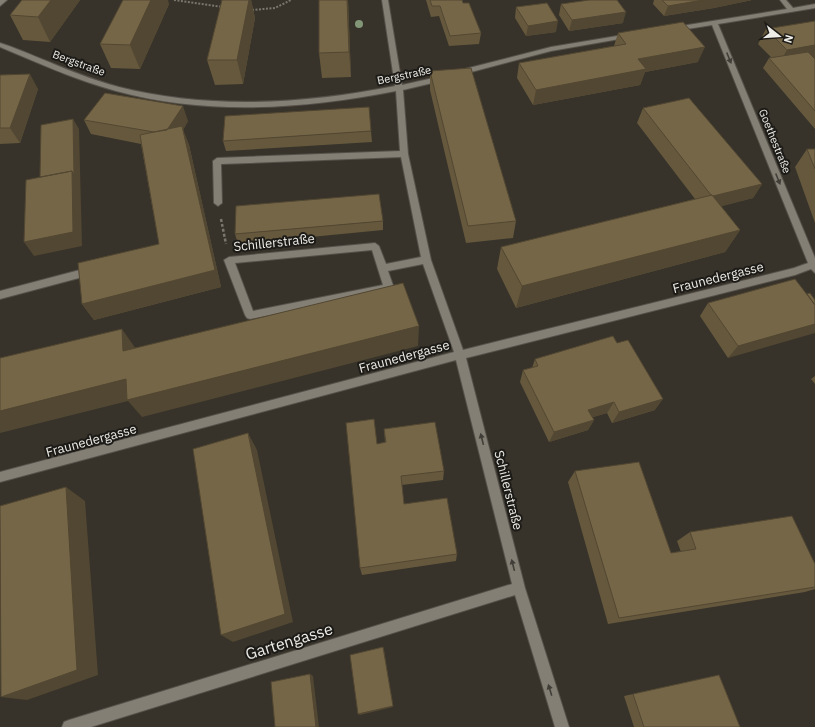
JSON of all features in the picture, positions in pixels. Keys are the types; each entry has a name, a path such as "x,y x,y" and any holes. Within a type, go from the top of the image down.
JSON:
{"street":[{"path":"0,4 4,0"},
{"name":"Schillerstraße","path":"385,0 399,88 404,154 426,260 460,355 519,588 562,727"},
{"path":"783,0 791,10"},
{"path":"668,30 815,6"},
{"name":"Goethestraße","path":"714,22 814,266"},
{"name":"Bergstraße","path":"0,45 119,89 205,104 254,105 333,100 399,88 551,49 637,35"},
{"path":"218,203 217,162 404,154"},
{"name":"Schillerstraße","path":"375,246 383,268 389,288 250,316 229,260 375,246"},
{"path":"383,268 426,260"},
{"name":"Fraunedergasse","path":"0,477 460,355 814,266"},
{"path":"0,295 100,269"},
{"name":"Gartengasse","path":"70,727 519,588"}],"path":[{"path":"174,0 230,8"},
{"path":"251,10 275,8 291,0"},
{"path":"218,203 229,260"}],"building":[{"path":"22,0 51,0 38,17 10,15"},
{"path":"123,0 151,0 130,45 100,44"},
{"path":"222,0 249,0 237,60 207,60"},
{"path":"319,0 347,0 349,52 319,53"},
{"path":"430,0 462,0 463,3 469,3 481,33 450,36 440,6 432,6"},
{"path":"589,0 617,0 626,12 572,20 561,4"},
{"path":"662,0 703,0 668,6"},
{"path":"547,3 558,21 528,26 516,7"},
{"path":"815,21 815,45 787,50 766,29"},
{"path":"683,22 705,47 638,59 646,69 536,90 519,63 626,44 618,33"},
{"path":"808,52 815,59 815,111 769,58"},
{"path":"471,68 516,221 468,226 430,71"},
{"path":"30,74 10,128 0,128 0,75"},
{"path":"105,93 183,106 167,130 154,132 84,120"},
{"path":"689,98 762,184 713,196 711,195 643,108"},
{"path":"369,107 371,131 223,141 225,116"},
{"path":"73,119 74,175 72,171 40,177 41,125"},
{"path":"182,126 215,270 82,304 78,263 159,244 140,135"},
{"path":"807,149 815,149 815,169"},
{"path":"72,171 73,232 24,242 26,180"},
{"path":"379,194 383,221 235,234 236,206"},
{"path":"712,195 740,230 522,286 501,247"},
{"path":"795,279 815,305 815,324 738,346 708,303"},
{"path":"403,283 419,326 127,400 126,379 0,411 0,358 122,329 123,351"},
{"path":"810,293 815,300 815,305 807,294"},
{"path":"613,336 617,343 628,340 663,399 619,412 614,402 588,410 594,420 554,432 523,370 538,366 535,359"},
{"path":"374,419 377,444 386,442 384,429 435,422 444,471 401,476 404,504 447,498 457,554 360,568 346,423"},
{"path":"248,433 285,614 221,635 193,449"},
{"path":"639,462 671,553 696,549 690,532 792,516 815,564 815,587 619,618 575,471"},
{"path":"66,487 77,670 1,697 0,506"},
{"path":"383,647 393,706 358,714 350,655"},
{"path":"310,674 316,727 275,727 271,682"},
{"path":"719,675 740,727 644,727 633,694"}]}
